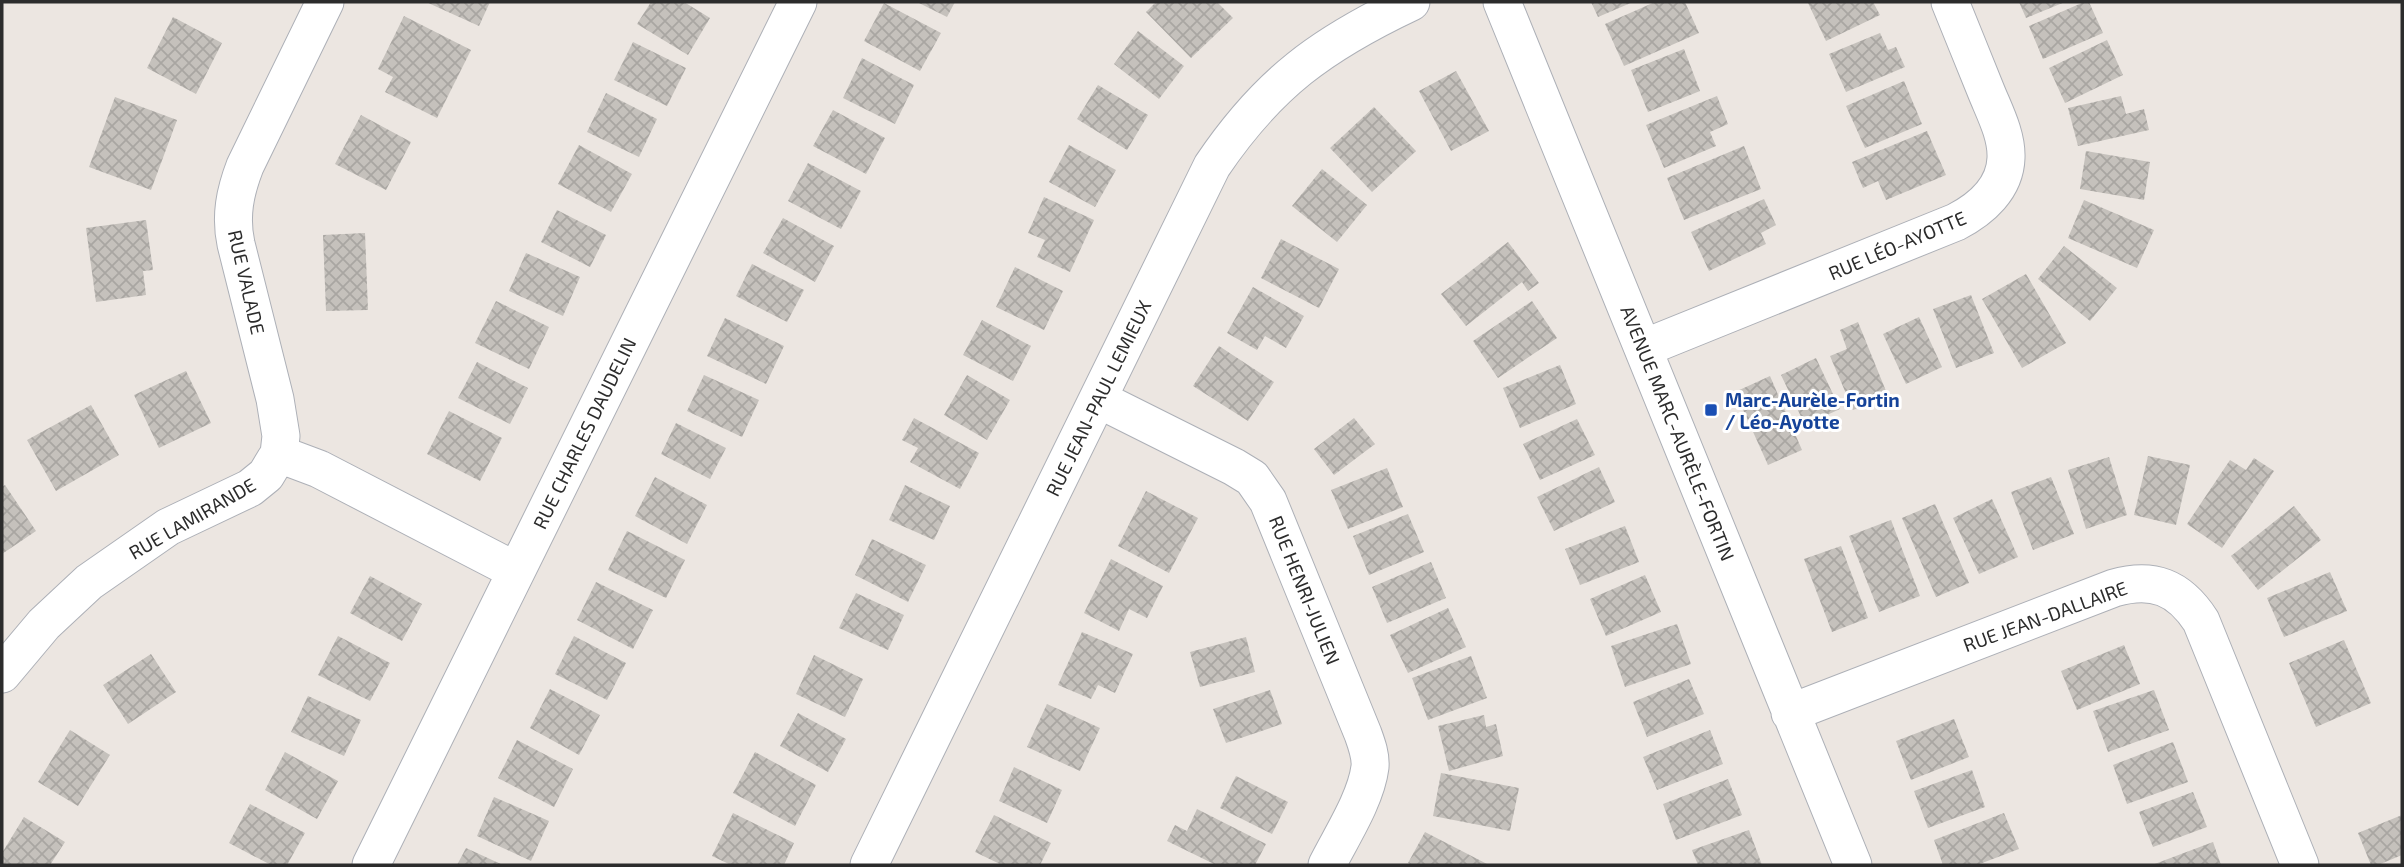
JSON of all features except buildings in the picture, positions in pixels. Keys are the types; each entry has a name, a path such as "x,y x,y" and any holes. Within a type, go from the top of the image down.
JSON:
{"street":[{"name":"RUE VALADE","path":"279,454 281,436 275,399 233,230 235,193 245,166 325,2"},
{"name":"RUE CHARLES DAUDELIN","path":"371,865 798,2"},
{"name":"RUE JEAN-PAUL LEMIEUX","path":"869,865 1212,166 1263,99 1324,49 1411,2"},
{"name":"AVENUE MARC-AURÈLE-FORTIN","path":"1502,2 1853,865"},
{"name":"RUE LÉO-AYOTTE","path":"1644,348 1956,222 1971,214 1988,199 2004,170 2005,147 1999,124 1950,2"},
{"name":"RUE HENRI-JULIEN","path":"1098,399 1234,467 1252,478 1268,501 1370,756 1366,785 1327,865"},
{"path":"279,454 319,469 516,570"},
{"name":"RUE LAMIRANDE","path":"2,674 44,624 89,582 169,527 258,483 279,454"},
{"name":"RUE JEAN-DALLAIRE","path":"1790,713 2114,588 2138,583 2162,587 2182,597 2201,621 2300,865"}],"place":[{"name":"Marc-Aurèle-Fortin / Léo-Ayotte","path":"1711,410"}]}
